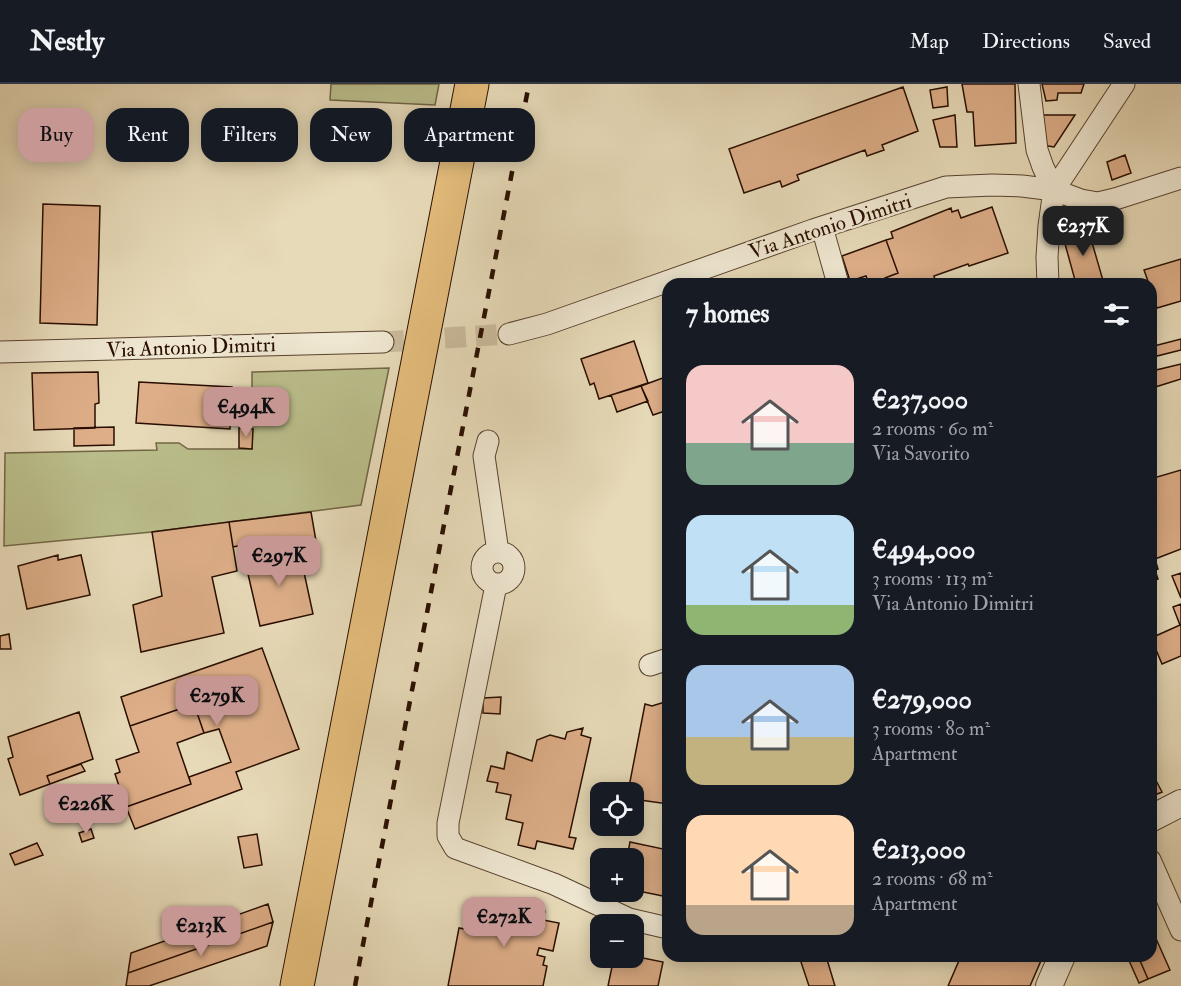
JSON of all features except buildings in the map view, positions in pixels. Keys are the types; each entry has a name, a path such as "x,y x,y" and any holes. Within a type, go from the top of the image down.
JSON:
{"highway":[{"path":"297,986 472,84"}],"street":[{"path":"1029,84 1037,150 1054,190"},
{"path":"1048,278 1049,226 1054,190 1124,84"},
{"name":"Via Antonio Dimitri","path":"677,278 822,227 946,187 1022,186 1054,190 1081,200 1098,203 1181,178"},
{"path":"822,227 836,278"},
{"name":"Via Antonio Dimitri","path":"509,334 547,324 662,283"},
{"name":"Via Antonio Dimitri","path":"0,352 383,342"},
{"path":"488,441 484,456 498,552 485,558 482,568 485,579 496,585 448,823 448,836 455,848 554,884 629,919 662,927"},
{"path":"1157,815 1181,803"},
{"path":"1157,876 1181,930"},
{"path":"1049,986 1059,962"}],"green space":[{"path":"331,84 439,84 435,105 330,100"},
{"path":"389,368 361,505 152,532 4,546 5,453 157,450 156,443 179,443 188,449 252,449 252,372"}],"tunnel":[{"path":"383,342 509,334"}],"railway":[{"path":"355,986 529,84"}]}
